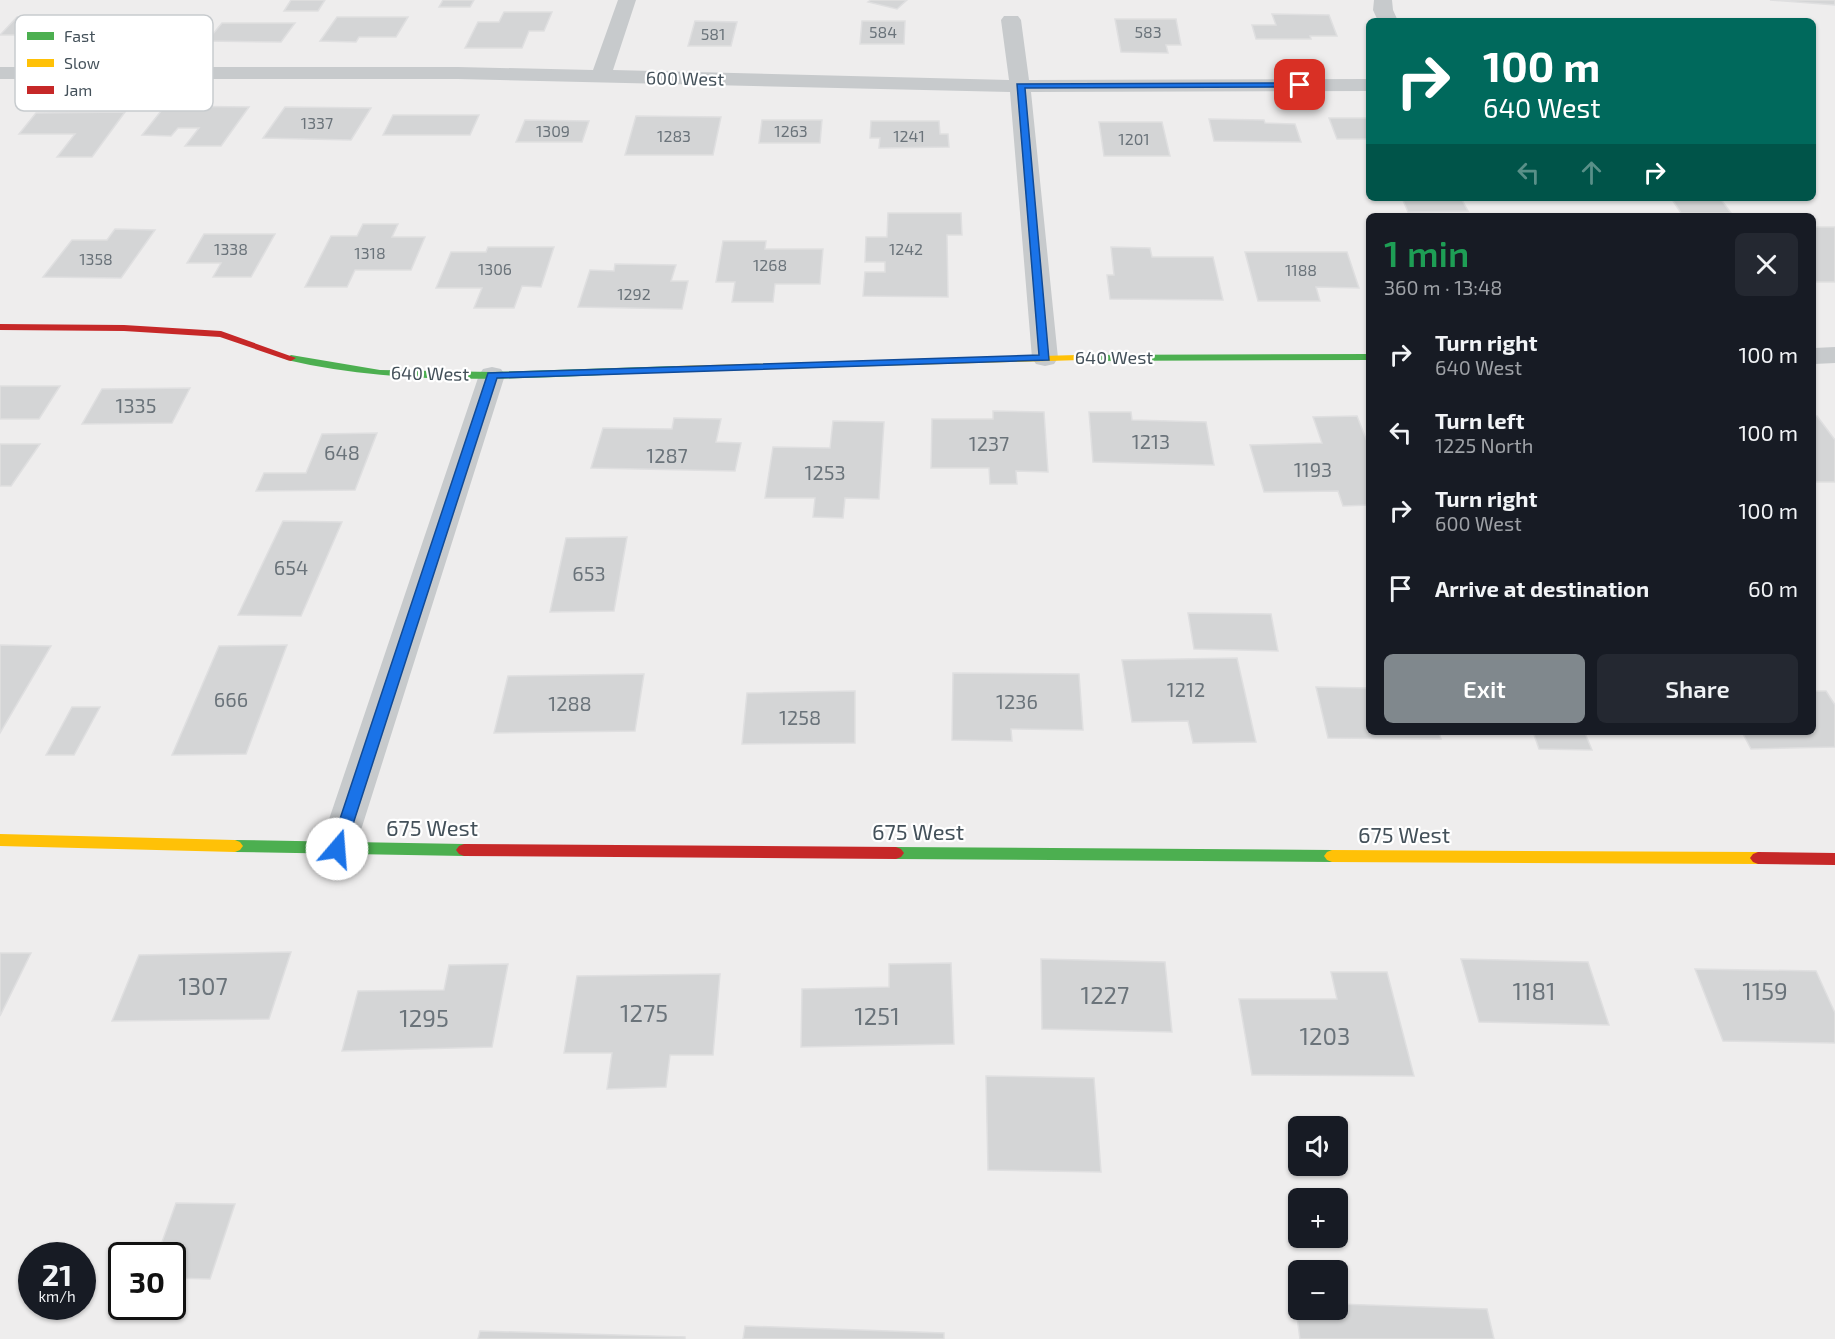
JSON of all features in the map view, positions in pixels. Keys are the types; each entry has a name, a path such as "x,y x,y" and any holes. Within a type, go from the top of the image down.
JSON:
{"street":[{"path":"601,77 627,0"},
{"path":"1383,0 1383,10 1387,18"},
{"path":"1011,20 1020,86 1045,358"},
{"name":"600 West","path":"0,73 15,73"},
{"name":"600 West","path":"213,73 458,74 1020,86 1366,85"},
{"name":"640 West","path":"0,327 124,328 221,334 290,358 380,373 492,375 1045,358 1366,357"},
{"path":"1816,356 1835,355"},
{"path":"337,849 492,375"},
{"name":"675 West","path":"0,840 337,849 1835,859"}],"building":[{"path":"291,0 325,0 318,11 284,11"},
{"path":"443,0 474,0 470,7 439,7"},
{"path":"871,0 907,0 897,9 868,2"},
{"path":"1770,0 1835,0 1835,5"},
{"path":"504,12 552,12 544,31 529,31 522,48 465,48 478,22 499,22"},
{"path":"1272,14 1329,15 1337,36 1310,36 1311,39 1256,39 1252,25 1276,25"},
{"path":"337,17 408,17 396,37 359,37 356,42 320,41"},
{"path":"15,19 15,35 0,35"},
{"path":"1115,19 1176,19 1181,45 1166,45 1168,53 1121,52"},
{"path":"695,21 737,22 731,46 688,46"},
{"path":"862,21 905,21 904,44 860,44"},
{"path":"222,23 295,23 281,42 213,41 213,34"},
{"path":"213,107 249,107 221,146 185,146 199,128 178,128 171,136 142,135 161,111 213,111"},
{"path":"285,107 371,108 351,140 263,138"},
{"path":"125,112 92,157 57,157 75,134 19,134 36,113"},
{"path":"393,115 479,115 470,135 383,135"},
{"path":"636,116 721,117 713,155 625,155"},
{"path":"1329,118 1366,118 1366,139 1337,139"},
{"path":"1209,119 1264,120 1265,123 1295,124 1301,142 1214,141"},
{"path":"525,120 589,121 582,142 516,142"},
{"path":"762,120 822,120 820,143 759,143"},
{"path":"871,121 939,121 940,134 948,134 949,147 879,148 880,138 870,138"},
{"path":"1099,122 1162,122 1170,156 1104,156"},
{"path":"1403,201 1463,201 1468,211 1408,212"},
{"path":"1673,201 1722,201 1731,213 1681,213"},
{"path":"888,213 961,213 962,235 947,235 948,297 863,296 865,272 885,272 885,262 865,262 866,237 887,237"},
{"path":"363,224 398,224 392,237 425,237 411,270 355,270 347,287 305,287 331,236 357,236"},
{"path":"1816,227 1835,227 1835,282 1816,282"},
{"path":"115,229 155,230 121,278 43,277 72,240 107,240"},
{"path":"204,234 275,234 251,277 213,277 221,263 187,263"},
{"path":"723,241 766,241 765,249 823,249 820,284 775,284 773,302 732,302 735,282 716,282"},
{"path":"488,247 554,247 541,287 522,286 514,308 474,308 482,288 436,288 451,252 486,252"},
{"path":"1111,247 1150,248 1152,257 1213,257 1223,300 1110,299 1107,275 1114,275"},
{"path":"1245,252 1347,252 1359,288 1316,287 1320,301 1258,301"},
{"path":"615,264 676,265 671,281 688,281 682,309 578,307 590,270 614,271"},
{"path":"0,386 60,386 39,419 0,419"},
{"path":"190,388 172,423 82,424 102,389"},
{"path":"993,411 1044,412 1048,472 1016,471 1017,484 990,484 989,468 931,468 932,419 993,419"},
{"path":"1089,412 1131,412 1132,420 1206,422 1214,465 1093,462"},
{"path":"1357,416 1366,439 1366,505 1343,506 1338,491 1264,492 1250,445 1322,443 1313,417"},
{"path":"1816,416 1835,440 1835,482 1816,482"},
{"path":"674,418 721,419 716,442 741,443 735,471 591,468 603,428 672,429"},
{"path":"833,421 884,422 879,499 845,498 843,518 813,517 815,498 765,498 773,447 830,448"},
{"path":"377,433 355,490 256,491 264,473 306,473 322,434"},
{"path":"0,444 40,444 11,486 0,486"},
{"path":"283,521 342,522 301,616 238,615"},
{"path":"627,537 614,611 550,612 566,538"},
{"path":"1188,613 1271,614 1278,651 1194,649"},
{"path":"0,645 51,646 0,733"},
{"path":"287,645 246,754 172,755 219,646"},
{"path":"1237,658 1256,742 1193,743 1188,721 1132,722 1122,660"},
{"path":"953,673 1079,674 1083,730 1011,729 1012,741 952,740"},
{"path":"644,674 635,731 494,733 508,676"},
{"path":"1316,687 1366,688 1366,735 1440,735 1441,739 1328,738"},
{"path":"855,691 855,743 742,744 747,693"},
{"path":"1816,691 1826,691 1835,705 1835,747 1751,749 1744,735 1816,735"},
{"path":"72,707 100,707 74,755 46,755"},
{"path":"1534,735 1586,735 1592,750 1539,749"},
{"path":"291,952 269,1019 112,1021 139,955"},
{"path":"0,953 31,953 0,1016"},
{"path":"1041,959 1165,962 1172,1032 1042,1029"},
{"path":"1461,959 1588,962 1609,1025 1479,1022"},
{"path":"951,963 954,1044 801,1047 802,989 889,987 889,964"},
{"path":"508,964 492,1047 342,1051 358,991 444,990 449,965"},
{"path":"1695,969 1816,971 1835,1013 1835,1043 1723,1041"},
{"path":"1331,972 1387,972 1414,1076 1252,1075 1239,999 1337,999"},
{"path":"720,974 713,1055 670,1055 666,1087 607,1089 612,1053 564,1053 577,976"},
{"path":"986,1076 1094,1078 1101,1172 988,1170"},
{"path":"176,1203 235,1204 210,1279 186,1278 186,1242 162,1242"},
{"path":"1348,1304 1487,1309 1494,1339 1300,1339 1297,1320 1348,1320"},
{"path":"745,1326 944,1333 944,1339 743,1339"},
{"path":"480,1331 685,1337 685,1339 478,1339"}],"traffic: fast":[{"path":"1077,358 1366,357"},
{"path":"291,358 380,373 492,375 676,369"},
{"path":"235,846 464,850"},
{"path":"896,853 1332,856"}],"traffic: slow":[{"path":"676,369 1077,358"},
{"path":"0,840 235,846"},
{"path":"1332,856 1758,858"}],"traffic: jam":[{"path":"0,327 124,328 221,334 291,358"},
{"path":"464,850 896,853"},
{"path":"1758,858 1835,859"}],"route":[{"path":"337,849 492,375 1045,358 1020,86 1300,85"}]}
